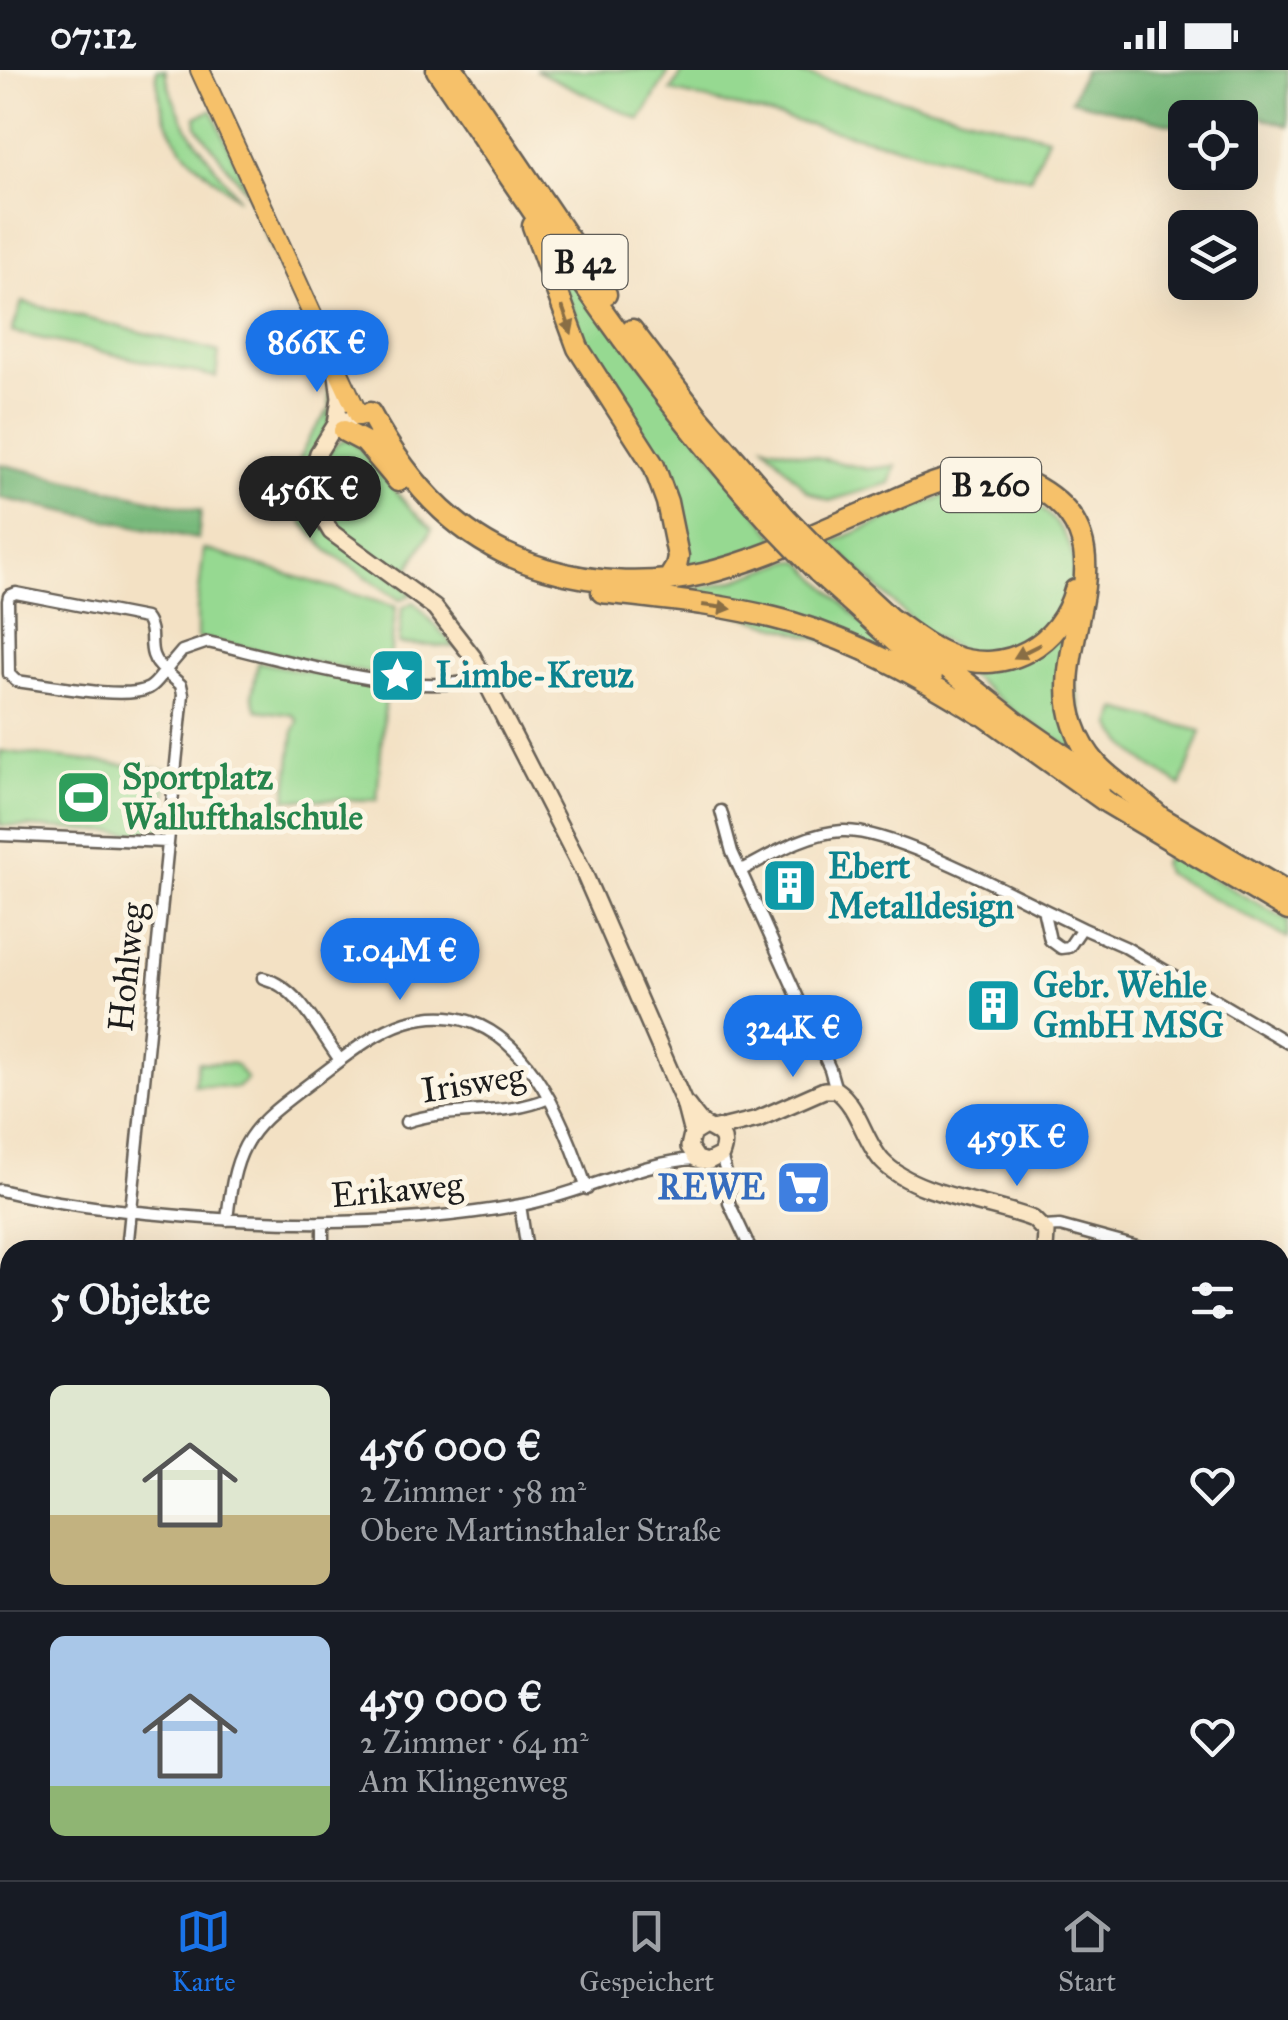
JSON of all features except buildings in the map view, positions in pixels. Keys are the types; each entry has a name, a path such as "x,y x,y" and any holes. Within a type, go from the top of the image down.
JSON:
{"highway":[{"name":"B 42","path":"437,70 637,362 700,443 914,660 1064,775 1186,842 1288,910"},
{"name":"B 42","path":"454,70 670,383 779,521"},
{"path":"503,166 507,184 533,226 586,364 642,443 659,478 678,556 668,580"},
{"name":"B 260","path":"354,421 394,456 424,494 482,542 529,564 576,576 622,581 668,580 745,561 958,476 1002,475 1035,486 1069,517 1086,559 1086,592 1066,679 1074,726 1106,777 1156,824"},
{"name":"B 260","path":"354,421 365,442 435,521 491,561 552,583 620,594 675,589 725,578 940,492 970,486 1001,486 1030,496 1054,516 1070,541 1076,580 1069,608 1048,638 1018,657 985,662 956,658 885,615"},
{"name":"B 42","path":"825,568 1017,723 1156,824"},
{"path":"620,594 724,608 803,626 880,657 980,714"},
{"name":"B 42","path":"1186,842 1288,893"}],"main road":[{"name":"B 260","path":"203,76 308,301 354,421"},
{"name":"B 260","path":"308,301 354,421"}],"street":[{"path":"354,421 324,442 311,478 316,507 331,532 435,608 460,638 483,676 583,870 684,1102 701,1133 723,1150 729,1203 746,1240"},
{"path":"12,679 8,600 16,593 146,618 150,624 151,654 165,671"},
{"path":"0,684 12,679 126,692 148,689 182,651 208,642 391,683 450,685 483,676"},
{"name":"Hohlweg","path":"128,1240 183,690 178,680 165,671"},
{"path":"720,811 725,834 836,1090 880,1159 898,1173 938,1190 1038,1223 1111,1240"},
{"path":"742,870 808,838 840,831 872,833 1126,947 1288,1042"},
{"path":"0,835 168,842"},
{"path":"1042,910 1050,940 1061,948 1074,943 1082,928"},
{"path":"263,978 289,990 340,1060"},
{"path":"226,1220 237,1159 262,1120 380,1034 406,1022 432,1018 462,1020 487,1030 516,1049 537,1075 588,1189"},
{"path":"758,1120 707,1162 690,1152 701,1133 758,1120 824,1090 836,1090"},
{"name":"Irisweg","path":"406,1122 427,1114 531,1106 548,1098"},
{"name":"Erikaweg","path":"663,1163 701,1133"},
{"name":"Erikaweg","path":"0,1190 129,1211 324,1225 520,1206 588,1189 663,1163 697,1159"},
{"path":"520,1206 526,1240"},
{"path":"1038,1223 1042,1240"},
{"path":"323,1240 324,1225"}],"green space":[{"path":"156,70 165,70 185,123 239,199 180,145 164,114"},
{"path":"535,70 670,70 640,120"},
{"path":"684,70 786,70 1048,137 1030,178 671,91"},
{"path":"1084,70 1288,70 1288,126 1258,116 1258,100 1168,100 1168,124 1071,100"},
{"path":"212,110 335,390 329,424 313,449 310,504 412,594 400,600 327,550 303,523 296,484 299,460 330,408 328,385 311,336 248,194 197,127 196,117"},
{"path":"543,234 781,544 679,574 674,514 597,373"},
{"path":"22,302 219,352 216,377 12,332"},
{"path":"344,440 352,440 432,529 405,575 344,533 322,505 318,488 320,470 331,449"},
{"path":"765,445 867,469 896,466 890,483 829,501 807,491"},
{"path":"0,464 201,511 198,539 0,498"},
{"path":"996,488 1012,492 1042,510 1065,535 1071,551 1071,592 1040,641 976,658 924,632 830,543 948,494"},
{"path":"204,549 396,607 388,675 197,638"},
{"path":"789,561 801,561 904,665 670,594 733,581"},
{"path":"414,602 455,647 399,644 402,608"},
{"path":"1068,621 1068,649 1091,761 1014,712 949,658 982,666"},
{"path":"258,662 386,687 377,800 286,799 298,721 293,715 257,710 252,695"},
{"path":"1117,709 1201,731 1181,786 1143,760 1118,736 1112,726"},
{"name":"Sportplatz Wallufthalschule","path":"0,751 168,770 163,835 0,825"},
{"path":"1168,854 1288,920 1288,938 1165,873 1162,864"},
{"path":"198,1062 235,1064 247,1079 237,1088 194,1085"}],"place":[{"name":"Limbe-Kreuz","path":"397,675"},
{"name":"Sportplatz Wallufthalschule","path":"83,797"},
{"name":"Ebert Metalldesign","path":"789,886"},
{"name":"Gebr. Wehle GmbH MSG","path":"994,1005"},
{"name":"REWE","path":"804,1187"}]}
